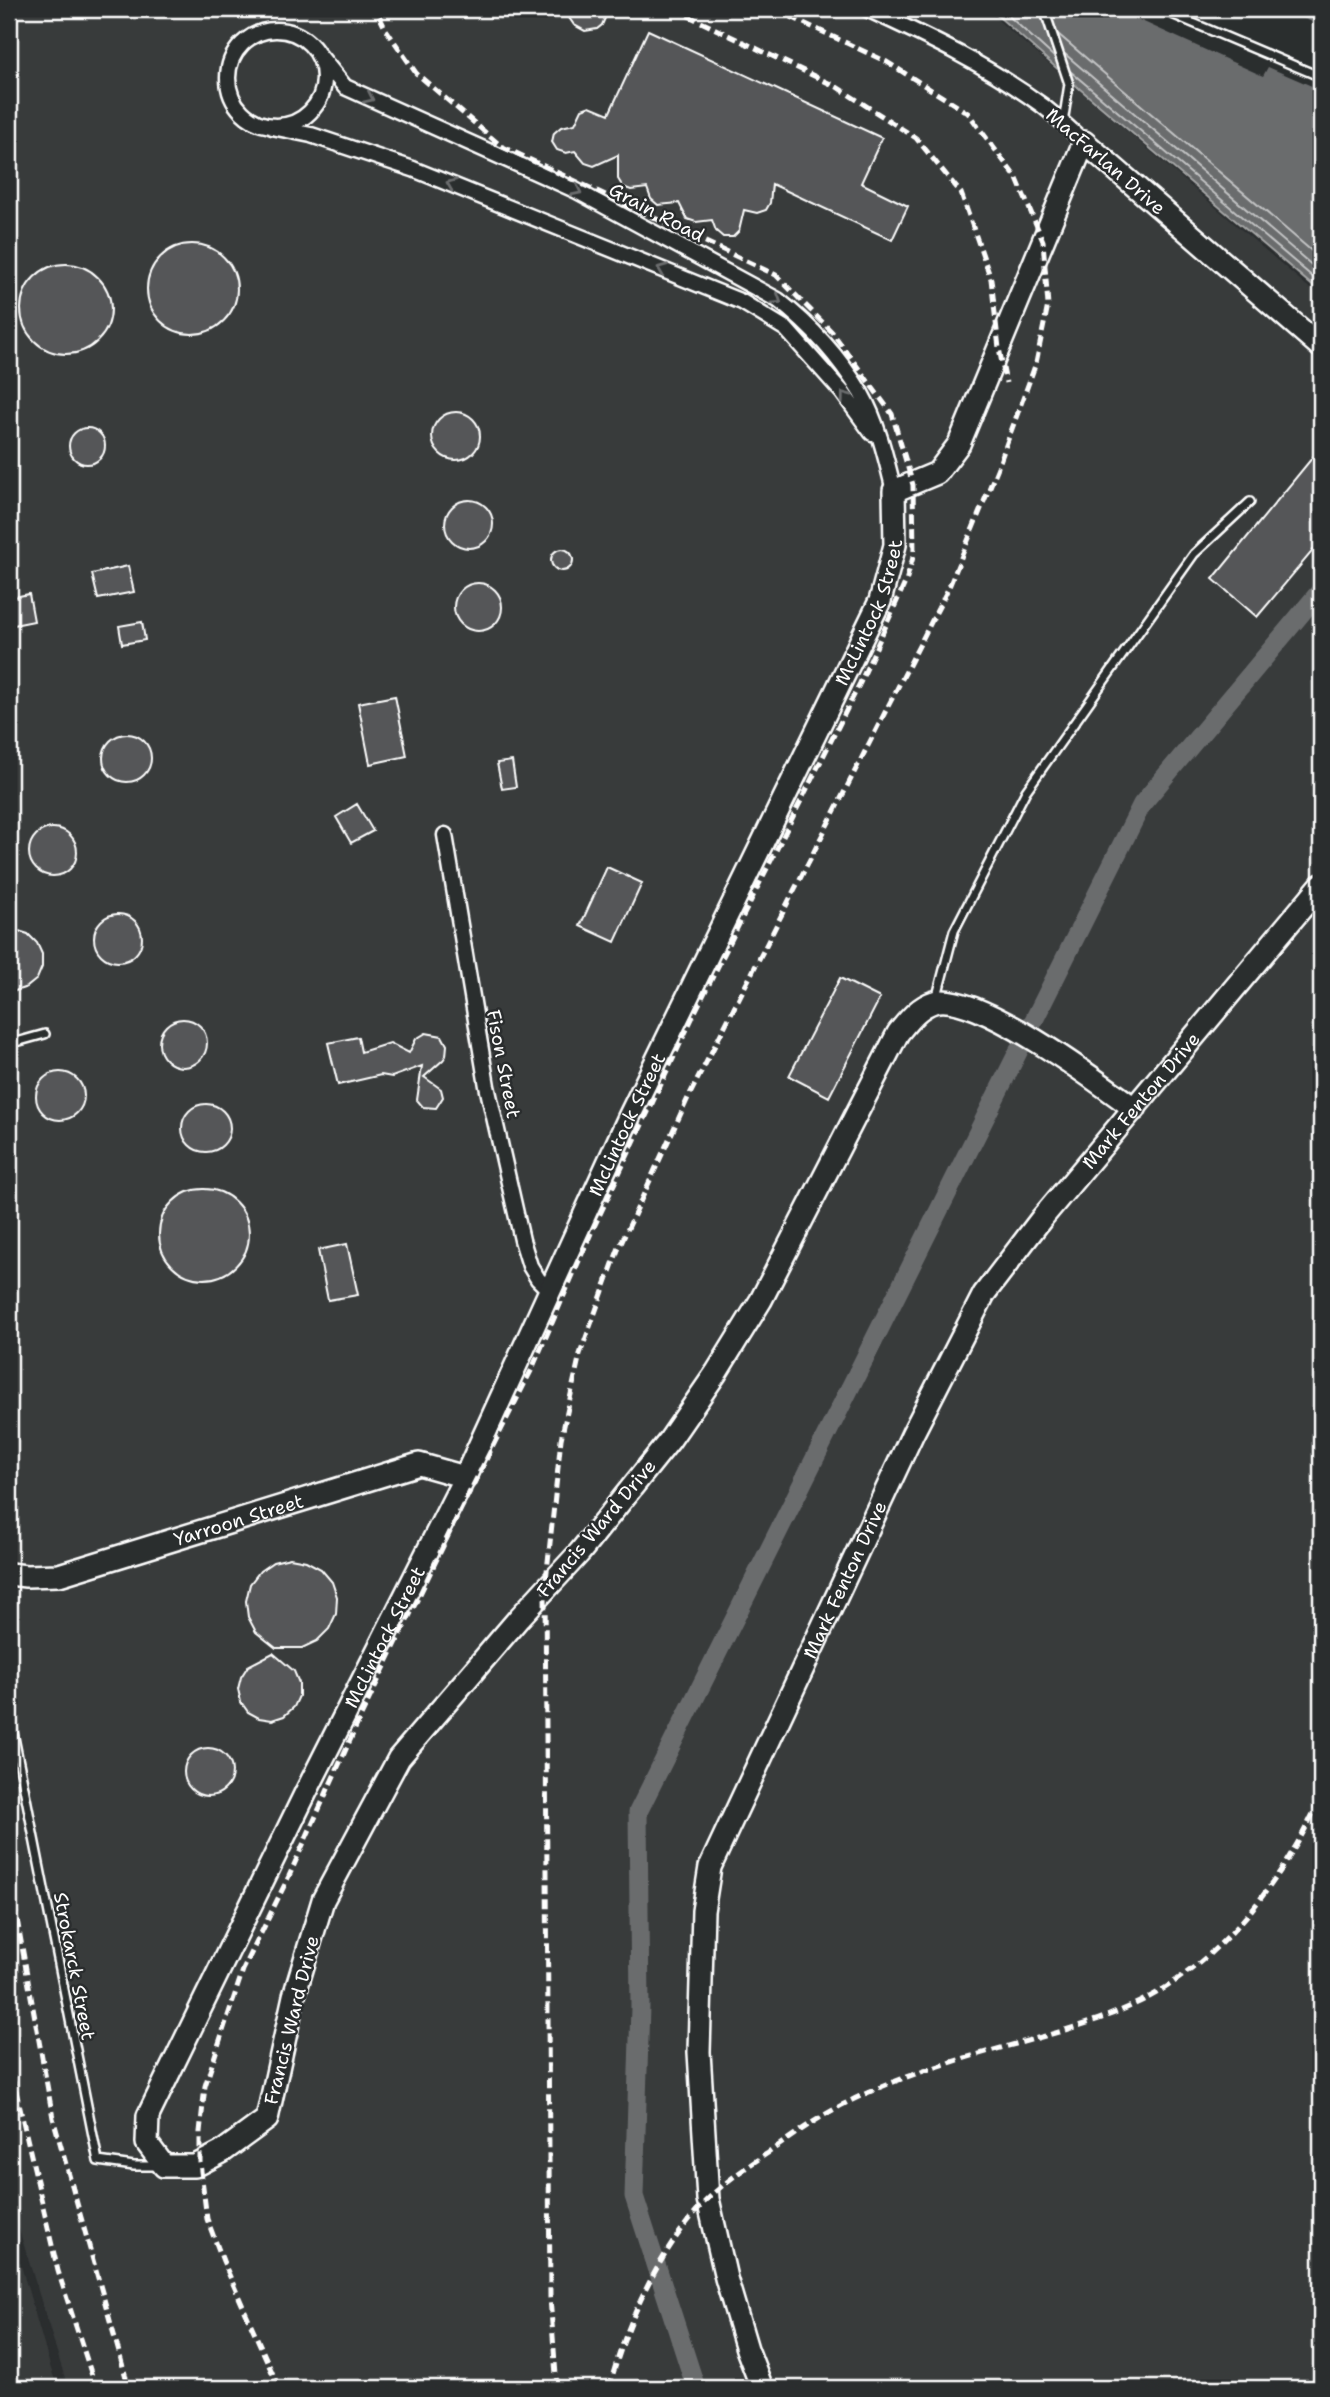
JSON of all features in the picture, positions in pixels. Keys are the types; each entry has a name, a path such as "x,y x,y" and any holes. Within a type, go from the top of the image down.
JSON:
{"street":[{"name":"MacFarlan Drive","path":"867,9 986,69 1043,106 1321,346"},
{"path":"272,127 287,126 313,111 325,84 319,55 309,42 294,33 278,30 261,32 246,40 235,52 229,67 228,84 232,100 242,114 256,123 272,127 311,135 414,169 743,302 786,328 842,393 885,452"},
{"name":"Grain Road","path":"319,55 345,87 575,190 778,300 808,326 861,394 885,452 894,491"},
{"path":"894,491 937,473 959,444 1084,142"},
{"name":"McLintock Street","path":"164,2166 147,2143 148,2116 306,1791 465,1477 629,1117 880,601 895,545 894,491"},
{"name":"Fison Street","path":"446,835 487,1086 519,1227 530,1266 550,1291"},
{"name":"Mark Fenton Drive","path":"762,2388 747,2349 726,2278 708,2199 699,2052 704,1911 710,1867 907,1446 984,1294 1042,1218 1321,885"},
{"path":"936,1001 957,1001 1006,1026 1070,1061 1135,1109"},
{"name":"Francis Ward Drive","path":"164,2166 195,2166 222,2152 267,2119 294,1996 323,1900 399,1758 519,1618 580,1552 669,1441 716,1373 761,1300 898,1033 923,1007 936,1001"},
{"name":"Yarroon Street","path":"18,1575 60,1575 419,1464 465,1477"}],"lane":[{"path":"1044,9 1069,84 1063,124"},
{"path":"1160,9 1321,77"},
{"path":"936,1001 954,931 1027,791 1194,554 1250,502"},
{"path":"9,1044 45,1034"},
{"name":"Strokarck Street","path":"9,1712 98,2161 134,2166 164,2166"}],"shaded area":[{"path":"9,9 985,9 1321,298 1321,2388 68,2388 17,2223 9,2176"},
{"path":"20,2262 58,2388 9,2388 9,2266"}],"water":[{"path":"990,9 1321,9 1321,293 1080,89"}],"pier":[{"path":"1115,9 1283,9 1321,26 1321,90 1268,67 1263,76"}],"building":[{"path":"563,9 609,9 602,25 597,29 585,31 574,25"},
{"path":"648,30 882,138 861,183 908,206 892,240 772,184 770,203 766,210 757,213 744,210 739,231 733,237 723,237 716,231 712,220 696,222 687,219 679,203 658,205 651,199 647,188 631,190 623,187 618,179 618,155 594,166 585,163 575,151 566,153 557,150 552,142 554,133 561,127 575,124 582,109 590,106 609,114"},
{"path":"192,244 209,248 224,257 233,272 237,289 233,306 224,321 209,330 192,334 175,330 160,321 151,306 147,289 151,272 160,257 175,248"},
{"path":"66,264 83,268 98,277 107,292 111,309 107,326 98,341 83,350 66,354 49,350 34,341 25,326 21,309 25,292 34,277 49,268"},
{"path":"456,412 473,419 480,436 473,453 456,460 439,453 432,436 439,419"},
{"path":"87,428 100,433 105,446 100,459 87,464 74,459 69,446 74,433"},
{"path":"1321,447 1321,541 1257,617 1213,579"},
{"path":"469,500 486,507 493,524 486,541 469,548 452,541 445,524 452,507"},
{"path":"558,549 566,549 573,556 573,564 566,571 558,571 551,564 551,556"},
{"path":"128,566 134,592 98,599 92,574"},
{"path":"478,583 495,590 502,607 495,624 478,631 461,624 454,607 461,590"},
{"path":"29,594 34,621 9,626 9,598"},
{"path":"142,622 145,640 122,644 119,626"},
{"path":"395,696 407,756 370,764 358,703"},
{"path":"127,734 144,741 151,758 144,775 127,782 110,775 103,758 110,741"},
{"path":"512,761 516,787 502,789 497,763"},
{"path":"357,804 373,831 351,843 336,817"},
{"path":"53,828 70,835 77,852 70,869 53,876 36,869 29,852 36,835"},
{"path":"607,867 642,883 615,942 580,926"},
{"path":"118,914 135,921 142,938 135,955 118,962 101,955 94,938 101,921"},
{"path":"9,928 28,934 37,943 42,954 42,967 37,979 27,987 9,993"},
{"path":"840,978 880,998 829,1097 789,1076"},
{"path":"183,1019 200,1026 207,1043 200,1060 183,1067 166,1060 159,1043 166,1026"},
{"path":"426,1033 442,1036 447,1045 446,1056 424,1077 441,1089 443,1097 436,1108 423,1107 417,1100 422,1066 392,1077 381,1075 338,1085 328,1043 358,1037 361,1052 390,1043 409,1053 416,1039"},
{"path":"60,1072 77,1079 84,1096 77,1113 60,1120 43,1113 36,1096 43,1079"},
{"path":"206,1104 223,1111 230,1128 223,1145 206,1152 189,1145 182,1128 189,1111"},
{"path":"204,1189 221,1193 236,1202 245,1217 249,1234 245,1251 236,1266 221,1275 204,1279 187,1275 172,1266 163,1251 159,1234 163,1217 172,1202 187,1193"},
{"path":"347,1244 358,1295 328,1300 318,1250"},
{"path":"290,1558 306,1561 321,1569 332,1582 337,1597 336,1614 329,1629 317,1641 302,1648 276,1648 256,1632 248,1617 246,1601 250,1584 260,1571 273,1562"},
{"path":"273,1653 294,1671 299,1683 299,1696 294,1707 284,1716 272,1720 259,1718 248,1712 241,1702 238,1689 248,1666"},
{"path":"208,1748 225,1755 232,1772 225,1789 208,1796 191,1789 184,1772 191,1755"}],"waterway":[{"path":"696,2388 634,2196 640,2007 638,1812 1142,804 1321,590"}],"railway":[{"path":"279,2388 207,2219 200,2163 205,2086 243,1970 289,1876 360,1718 532,1369 592,1231 696,1010 860,683 906,581 914,554 913,485 892,414 832,332 776,275 501,146 416,73 385,28 376,9"},
{"path":"674,9 837,87 916,138 961,193 991,279 1006,383"},
{"path":"557,2388 550,2298 545,1590 561,1439 580,1354 618,1250 688,1098 949,587 998,467 1036,363 1048,305 1043,241 1017,179 968,113 887,62 774,9"},
{"path":"609,2388 633,2317 655,2271 683,2228 722,2186 814,2121 870,2092 938,2066 1093,2021 1147,1998 1171,1984 1218,1946 1259,1901 1293,1851 1321,1797"},
{"path":"9,1875 53,2118 129,2388"},
{"path":"9,2061 58,2271 96,2388"}]}
